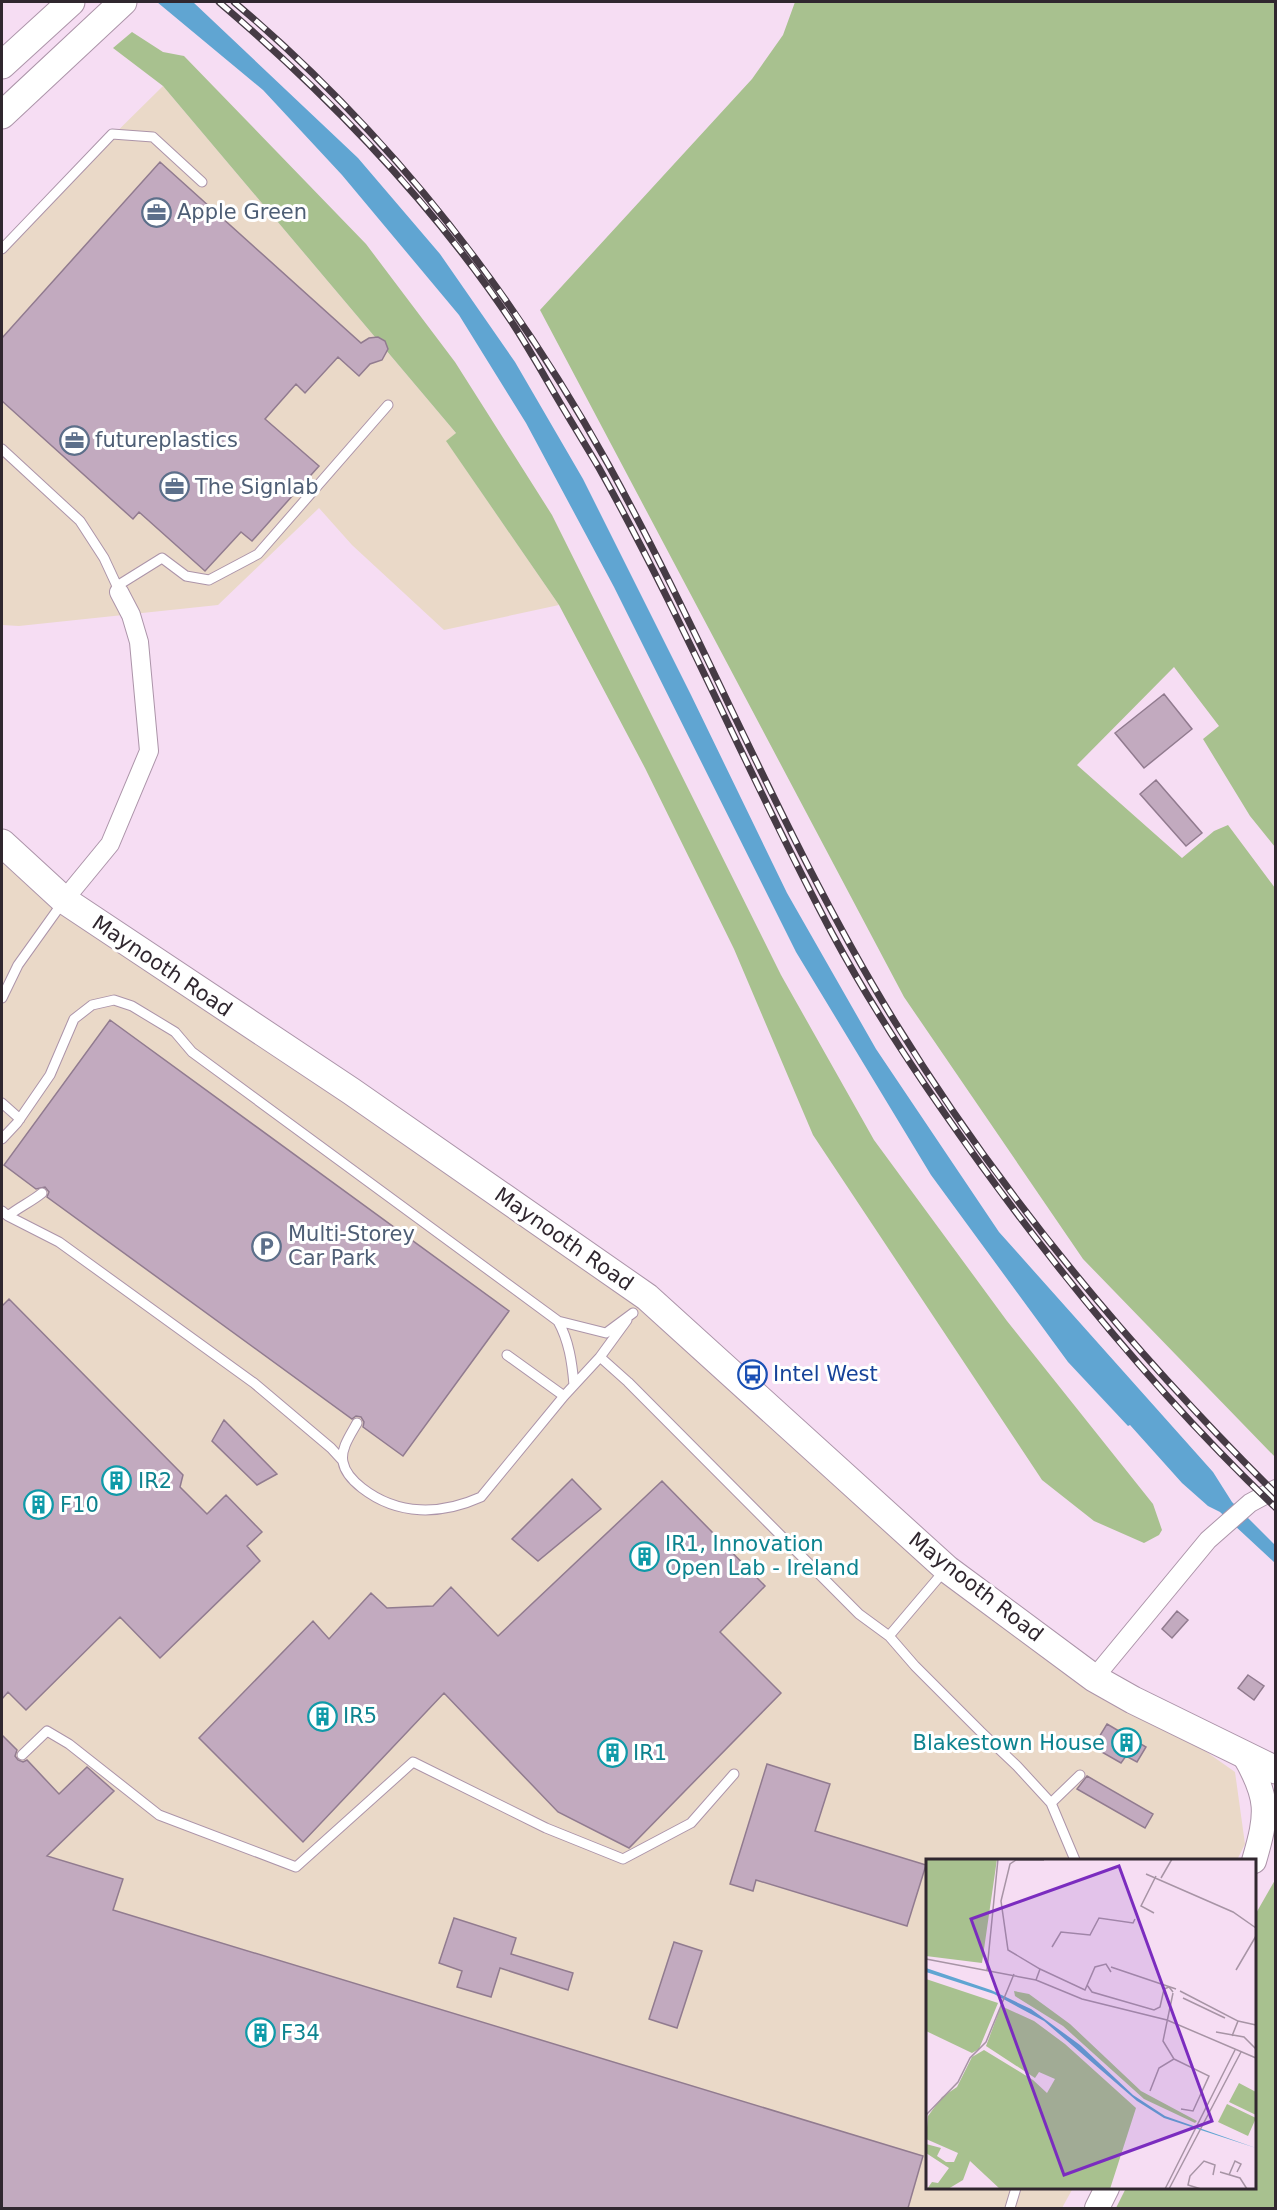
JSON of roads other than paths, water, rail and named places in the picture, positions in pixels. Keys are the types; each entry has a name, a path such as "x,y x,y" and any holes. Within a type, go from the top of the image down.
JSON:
{"main road":[{"path":"2,65 71,2"},
{"path":"2,115 114,9"},
{"name":"Maynooth Road","path":"2,843 64,900 351,1091 647,1297 717,1358 946,1569 1094,1678 1275,1770"}],"street":[{"path":"64,900 110,844 149,751 139,642 131,615 118,589"},
{"path":"1094,1678 1208,1540 1250,1503 1275,1489"},
{"path":"1244,1755 1259,1780 1265,1801 1262,1834 1255,1859"},
{"path":"1256,1864 1275,1823"},
{"path":"1256,1871 1275,1852"},
{"path":"1097,2208 1106,2189"}],"lane":[{"path":"2,249 112,134 153,137 202,182"},
{"path":"2,449 80,521 105,558 118,589 162,558 186,576 209,580 258,554 388,405"},
{"path":"2,998 18,965 64,900"},
{"path":"2,978 18,965"},
{"path":"2,1138 20,1119 50,1076 74,1019 92,1005 114,999 132,1006 175,1032 192,1052 558,1321 606,1333 633,1313"},
{"path":"2,1103 20,1119"},
{"path":"5,1213 32,1202 42,1193"},
{"path":"5,1213 59,1242 254,1383 331,1448 342,1460 351,1478 369,1493 387,1503 405,1509 424,1511 462,1505 481,1497 564,1396 600,1357 640,1305"},
{"path":"558,1321 564,1333 572,1362 574,1385"},
{"path":"507,1355 564,1396"},
{"path":"600,1357 628,1382 859,1614 890,1636 915,1666 1017,1766 1051,1803 1075,1859"},
{"path":"342,1460 346,1442 357,1423"},
{"path":"890,1636 946,1569"},
{"path":"22,1755 47,1731 69,1744 159,1815 296,1867 413,1762 546,1828 623,1859 691,1823 734,1774"},
{"path":"1051,1803 1080,1775"},
{"path":"1010,2208 1015,2189"}],"water":[{"path":"157,2 193,2 358,158 440,254 515,362 583,479 787,893 876,1049 999,1232 1213,1472 1232,1502 1275,1545 1275,1563 1220,1512 1208,1506 1182,1483 1130,1425 1128,1426 1068,1362 931,1175 796,952 614,587 526,423 459,315 342,175 263,90"}],"railway":[{"path":"219,2 300,75 377,152 448,235 482,279 519,333 599,468 660,583 833,935 905,1055 1017,1214 1122,1345 1197,1429 1276,1508"},
{"path":"234,2 291,52 395,159 442,216 530,336 608,464 645,533 782,815 855,954 936,1086 979,1148 1071,1269 1171,1384 1276,1494"}],"place":[{"name":"Apple Green","path":"156,212"},
{"name":"futureplastics","path":"74,440"},
{"name":"The Signlab","path":"174,487"},
{"name":"Multi-Storey Car Park","path":"267,1246"},
{"name":"Intel West","path":"752,1374"},
{"name":"IR2","path":"117,1481"},
{"name":"F10","path":"39,1505"},
{"name":"IR1, Innovation Open Lab - Ireland","path":"644,1556"},
{"name":"IR5","path":"322,1716"},
{"name":"Blakestown House","path":"1126,1743"},
{"name":"IR1","path":"612,1753"},
{"name":"F34","path":"260,2033"}]}
